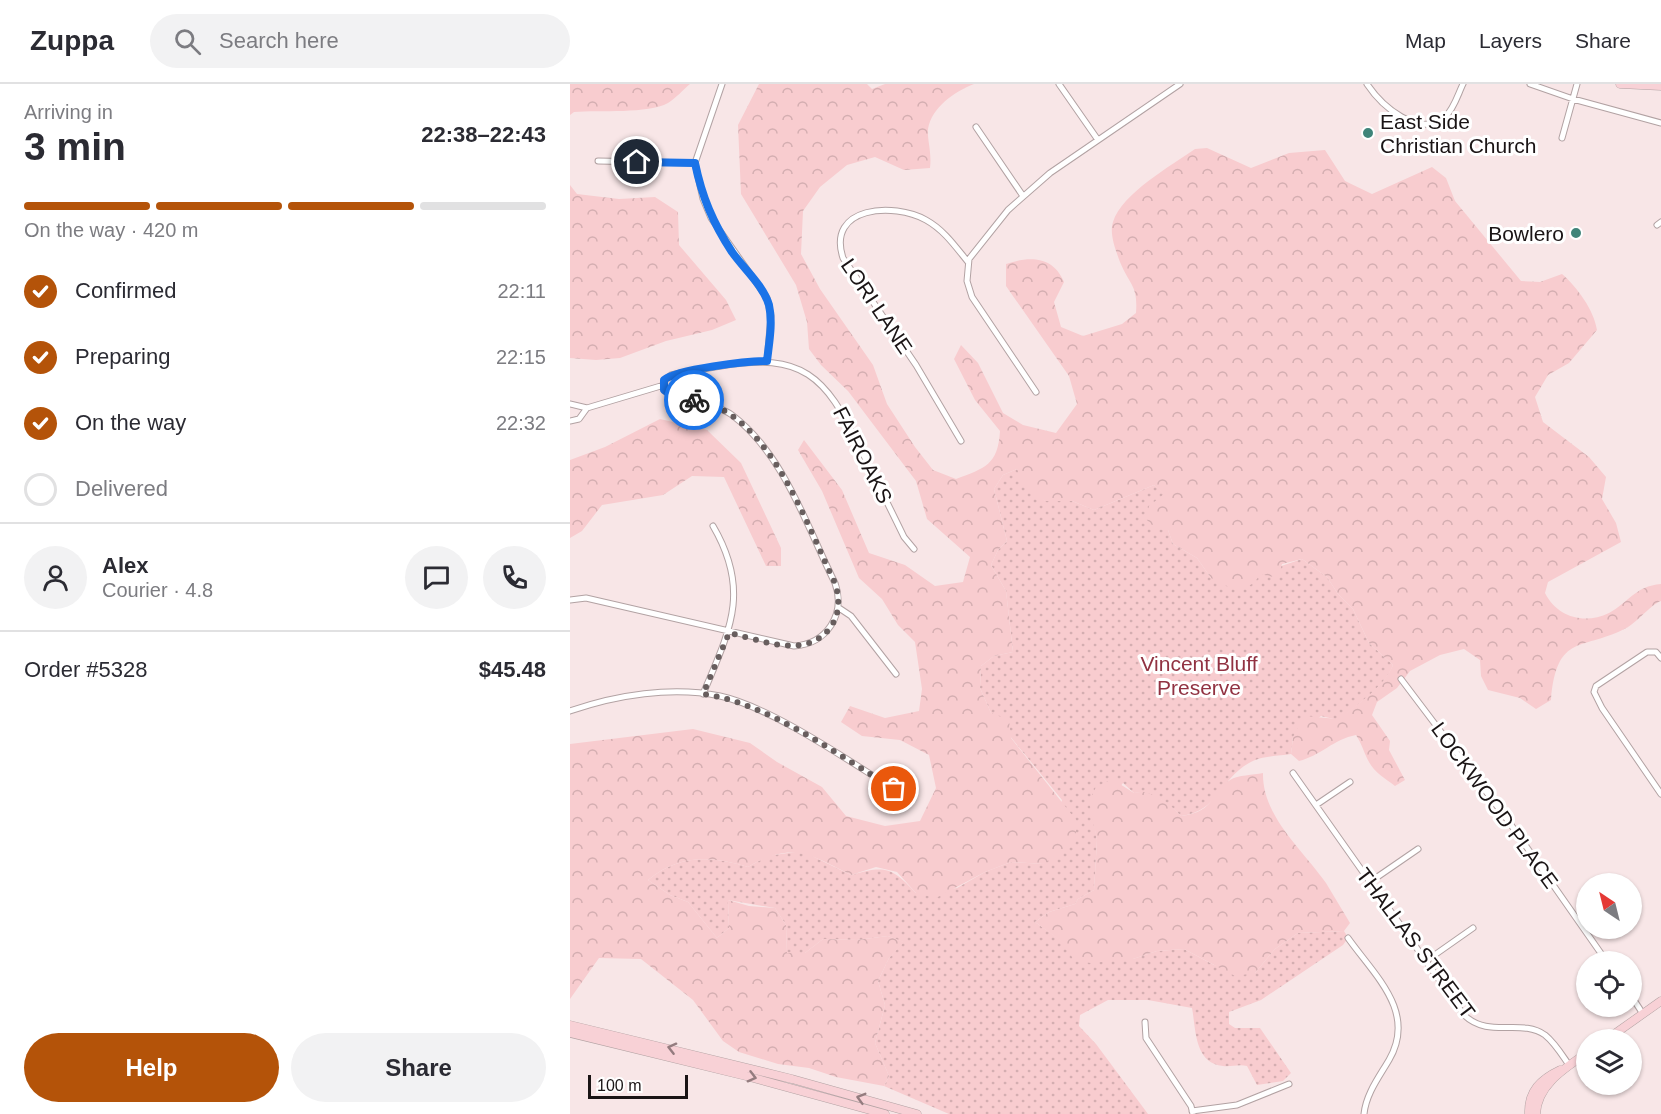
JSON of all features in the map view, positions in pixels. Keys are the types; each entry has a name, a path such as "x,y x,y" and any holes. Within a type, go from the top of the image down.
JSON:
{"main road":[{"path":"1620,84 1661,86"},
{"path":"1622,1029 1661,1001"},
{"path":"570,1025 781,1076 917,1114"},
{"path":"570,1033 736,1073 885,1114"},
{"path":"1527,1112 1533,1090 1540,1082 1576,1060"},
{"path":"1536,1114 1536,1103 1544,1089 1569,1065"},
{"path":"1536,1103 1541,1114"}],"street":[{"path":"722,84 695,163 703,199 711,219 766,298 771,316 767,361"},
{"path":"1059,84 1098,140"},
{"path":"1367,84 1379,101 1392,111 1422,123 1430,123 1444,117 1462,84"},
{"path":"1530,84 1573,99 1661,123"},
{"path":"1562,138 1577,84"},
{"path":"1036,392 972,297 967,281 968,262 984,238 1023,196 1177,85"},
{"path":"976,127 1023,196"},
{"path":"598,161 695,163"},
{"name":"LORI LANE","path":"961,441 916,365 843,258 840,240 846,225 857,216 877,211 900,211 926,220 942,231 968,262"},
{"name":"FAIROAKS","path":"587,408 663,385 666,378 677,374 748,361 767,361 803,371 831,394 852,427 904,537 914,549"},
{"path":"570,600 586,598 786,645 802,646 825,633 837,617 835,583 768,453 745,426 726,411 707,403 668,395 663,385"},
{"path":"570,404 587,408 579,419 570,422"},
{"path":"703,694 729,633 734,583 728,554 713,526"},
{"path":"838,608 851,616 896,674"},
{"path":"1661,658 1656,652 1647,652 1596,686 1594,692 1602,708 1661,794"},
{"name":"LOCKWOOD PLACE","path":"1401,679 1509,822 1599,951"},
{"path":"570,711 620,698 703,694 731,699 772,717 894,789"},
{"name":"THALLAS STREET","path":"1293,773 1470,1021 1484,1027 1529,1029 1541,1033 1552,1041 1569,1065"},
{"path":"1316,805 1350,782"},
{"path":"1370,882 1418,849"},
{"path":"1426,961 1473,928"},
{"path":"1348,938 1395,1006 1400,1029 1392,1054 1367,1098 1364,1114"},
{"path":"1145,1022 1146,1038 1192,1112 1237,1105 1289,1084"}],"green space":[{"path":"570,84 690,84 668,103 649,109 574,112 570,115"},
{"path":"759,84 867,84 872,89 885,84 974,84 945,101 930,121 928,137 930,168 904,170 875,157 847,165 820,187 803,211 801,254 820,289 873,365 887,404 915,447 933,470 956,479 988,464 996,451 1000,431 975,400 954,359 961,345 978,363 1003,413 1023,425 1056,433 1077,404 1069,376 1006,286 1006,264 1032,259 1054,267 1064,282 1054,302 1061,327 1083,336 1122,324 1136,313 1136,297 1120,262 1112,237 1113,222 1118,211 1148,181 1195,149 1207,148 1251,168 1289,153 1325,150 1345,181 1372,194 1432,167 1446,178 1455,201 1521,281 1540,282 1562,274 1584,299 1595,322 1597,330 1569,363 1548,375 1535,397 1543,422 1589,457 1606,477 1602,499 1616,523 1621,542 1548,582 1545,593 1550,601 1564,613 1581,618 1600,617 1609,613 1638,591 1652,585 1661,584 1661,601 1628,627 1575,647 1566,653 1559,663 1554,678 1551,700 1536,709 1520,698 1488,690 1481,676 1480,660 1464,649 1440,655 1410,671 1397,688 1377,702 1372,715 1390,741 1389,750 1405,780 1395,786 1371,766 1356,735 1341,740 1307,759 1299,761 1291,754 1293,737 1304,716 1338,719 1377,688 1393,665 1369,643 1353,609 1338,594 1327,577 1302,559 1282,564 1278,578 1260,574 1255,582 1239,592 1211,578 1197,558 1173,544 1168,530 1156,529 1146,519 1149,506 1164,494 1154,485 1094,510 1072,501 1045,501 1024,487 1017,469 1003,475 994,489 1007,541 998,550 991,565 1006,591 1013,652 994,656 981,666 980,688 991,713 1009,720 1011,738 1076,820 1076,842 1043,864 1011,862 985,872 936,898 916,893 897,872 876,867 851,875 824,861 801,853 777,854 748,867 709,859 684,862 672,865 648,880 670,895 688,902 717,938 729,928 728,900 749,906 775,908 786,925 787,953 805,953 823,939 857,940 888,936 904,942 889,958 878,981 885,1005 875,1043 889,1076 884,1086 836,1077 809,1068 778,1064 739,1052 723,1041 693,1000 641,959 599,958 570,999 570,744 693,729 750,743 777,762 822,787 846,816 885,826 920,821 936,788 929,755 900,740 862,736 841,722 850,706 885,718 919,711 922,689 915,642 898,625 882,599 859,578 822,491 798,450 804,440 842,490 869,553 905,565 935,586 963,582 970,557 927,519 916,481 848,391 821,365 809,349 807,322 796,285 741,194 738,125"},
{"path":"570,185 577,194 619,199 655,197 678,212 679,245 726,300 736,320 712,330 666,341 620,358 596,360 570,358"},
{"path":"660,419 707,430 741,463 781,548 781,566 766,566 724,477 692,476 663,495 602,505 582,531 570,538 570,460 605,447"},
{"name":"Vincent Bluff Preserve","path":"1017,469 1045,501 1072,501 1094,510 1154,485 1165,494 1168,530 1173,544 1197,558 1211,578 1260,573 1302,559 1327,577 1338,594 1353,609 1369,643 1393,665 1377,688 1338,720 1321,716 1293,737 1291,754 1249,763 1231,778 1211,802 1194,813 1181,816 1160,799 1148,794 1134,793 1123,783 1094,822 1097,840 1094,890 1078,899 1075,904 1049,912 1035,922 1066,944 1133,959 1157,951 1184,949 1214,965 1255,973 1275,949 1298,933 1344,931 1348,938 1343,945 1261,1000 1229,1012 1229,1024 1235,1028 1260,1028 1291,1073 1283,1081 1257,1085 1247,1066 1223,1066 1206,1059 1198,1044 1192,1008 1148,1000 1108,1000 1080,1015 1079,1026 1096,1044 1148,1114 949,1114 884,1086 889,1076 875,1043 885,1005 878,981 889,958 903,942 888,936 857,940 823,939 805,953 787,953 786,925 775,908 728,900 729,928 717,938 688,902 670,895 648,880 672,865 684,862 709,859 748,867 767,856 802,851 851,875 872,870 887,870 894,873 916,893 957,888 985,872 1011,862 1043,864 1062,800 991,713 980,688 981,666 994,656 1013,652 1006,591 991,565 998,550 1007,541 994,489 1003,475"},
{"path":"1263,773 1264,789 1276,818 1326,883 1350,923 1344,931 1298,933 1275,949 1255,973 1235,976 1184,949 1157,951 1133,959 1091,963 1074,961 1065,944 1035,922 1049,912 1075,904 1078,899 1094,890 1097,840 1089,801 1096,787 1112,779 1134,793 1144,792 1156,796 1169,804 1181,816 1193,814 1207,806 1218,790 1233,778"}],"way so far":[{"path":"694,400 716,406 733,416 757,438 768,453 788,487 835,583 839,600 838,614 832,625 815,641 802,646 786,645 729,633 703,694 731,699 772,717 894,789"}],"place":[{"name":"East Side Christian Church","path":"1368,133"},
{"name":"Bowlero","path":"1576,233"}],"route":[{"path":"637,162 695,163 703,199 711,219 760,288 770,307 767,361 748,361 671,375 664,380 664,390 668,395 694,400"}]}
